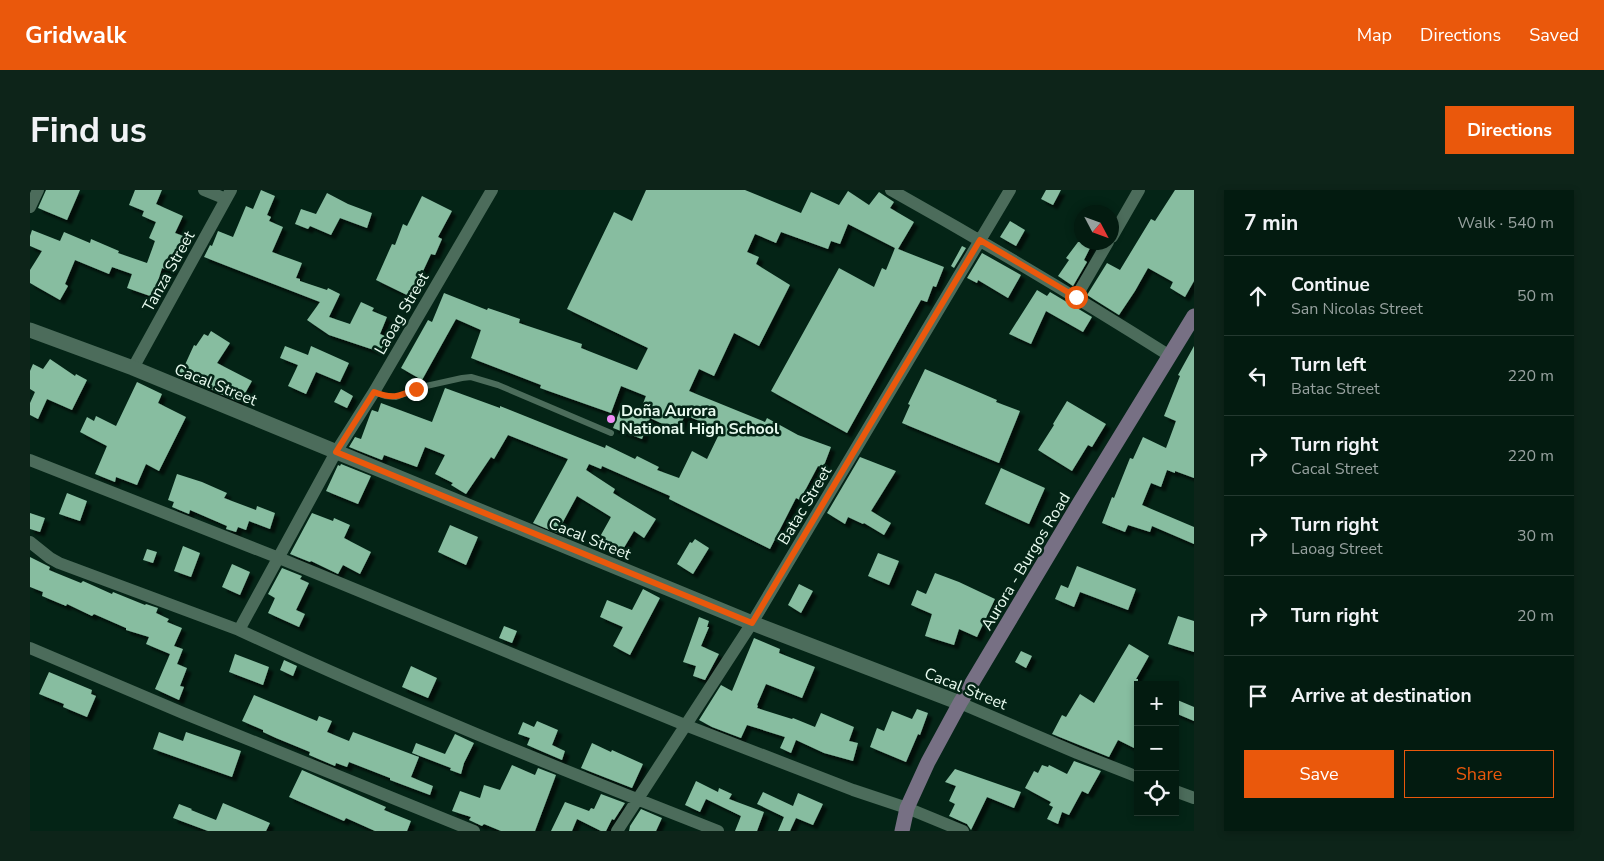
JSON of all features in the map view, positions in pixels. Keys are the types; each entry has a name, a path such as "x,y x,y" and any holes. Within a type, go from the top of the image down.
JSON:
{"main road":[{"name":"Aurora - Burgos Road","path":"902,831 907,808 928,762 960,703 1194,316"}],"street":[{"path":"30,207 38,190"},
{"path":"204,190 228,194"},
{"name":"Laoag Street","path":"239,630 336,452 374,392 492,190"},
{"path":"891,190 1076,297 1170,356"},
{"name":"Batac Street","path":"617,831 752,623 1010,190"},
{"path":"1119,225 1139,190"},
{"name":"Tanza Street","path":"133,368 228,194"},
{"path":"1076,297 1103,250"},
{"name":"Cacal Street","path":"30,330 133,368 752,623 960,703 1134,775"},
{"path":"30,460 279,558 685,726 853,790 907,808 963,831"},
{"path":"30,542 59,563 239,630 323,668 637,800 718,831"},
{"path":"30,648 183,713 474,831"},
{"path":"1179,792 1194,798"}],"lane":[{"path":"374,392 396,397 426,386 471,377 498,385 611,432"}],"building":[{"path":"46,190 80,190 67,220 38,208"},
{"path":"135,190 162,190 156,204 183,216 175,233 186,237 180,251 178,250 171,271 162,268 153,297 127,288 132,274 112,267 109,274 75,260 65,284 68,286 60,300 30,283 30,270 42,251 30,246 32,230 60,241 64,232 90,243 91,239 119,251 118,253 147,263 155,241 149,238 156,222 142,216 144,211 129,205"},
{"path":"261,190 275,196 267,215 271,217 269,221 283,227 272,252 302,263 296,278 300,279 300,281 327,290 328,288 340,294 329,317 350,324 361,302 374,308 372,311 387,317 380,334 387,337 380,352 329,335 307,320 320,302 204,257 210,245 212,246 218,231 233,237 246,206 253,209"},
{"path":"646,190 745,190 801,213 811,192 839,205 848,191 869,205 879,192 894,202 890,208 914,222 898,249 944,267 936,287 933,286 927,302 921,300 847,433 771,391 839,268 874,287 882,268 886,270 895,248 848,224 840,244 831,241 828,249 781,232 776,243 755,234 747,252 759,257 756,264 790,285 759,346 734,333 714,376 699,369 689,391 765,422 767,418 798,435 831,447 823,468 818,466 800,500 796,498 770,549 669,499 670,496 602,466 601,469 589,464 586,470 615,489 613,493 656,519 644,538 634,531 619,556 597,542 611,517 577,496 557,533 533,523 568,459 508,435 494,459 491,457 466,494 451,485 453,483 435,474 445,455 425,447 417,467 384,455 382,460 349,447 355,437 361,439 372,410 378,412 381,403 432,422 445,388 500,408 500,406 605,448 606,445 635,459 637,456 659,467 657,470 679,478 692,451 707,459 721,430 685,415 678,431 650,418 642,439 613,428 620,410 638,416 646,396 621,386 611,413 540,388 541,385 471,358 481,330 456,319 422,380 401,368 428,320 432,322 444,293 487,310 488,308 520,319 519,323 582,344 581,348 637,370 648,348 567,309 614,212 632,221"},
{"path":"1046,190 1061,190 1053,205 1041,199"},
{"path":"1175,190 1194,190 1194,281 1185,297 1170,288 1173,282 1148,268 1119,315 1087,295 1107,263 1120,270 1151,219 1155,221"},
{"path":"327,193 348,204 372,213 367,228 340,218 331,235 310,226 308,229 295,224 301,209 316,214"},
{"path":"422,196 452,211 438,237 442,239 435,255 431,254 411,297 376,280 392,244 395,245 403,224 407,226"},
{"path":"1010,221 1025,230 1016,246 1000,237"},
{"path":"962,246 966,248 954,268 951,266"},
{"path":"1074,247 1074,250 1089,250 1084,260 1087,262 1073,286 1058,276 1069,260 1066,258"},
{"path":"982,253 1021,275 1008,298 978,280 977,283 967,278"},
{"path":"1037,290 1047,296 1050,292 1092,317 1083,332 1046,311 1031,344 1009,334"},
{"path":"211,331 230,343 217,363 252,381 240,402 198,382 197,384 177,376 181,368 183,369 194,345 196,346 204,334 208,336"},
{"path":"285,346 308,355 311,346 349,363 340,382 316,372 306,394 288,386 298,365 280,358"},
{"path":"1194,346 1194,478 1167,470 1161,487 1151,483 1142,505 1194,527 1194,544 1152,526 1150,532 1128,525 1125,532 1102,523 1130,458 1133,459 1143,437 1166,448 1176,421 1164,416 1180,376 1178,375"},
{"path":"50,359 75,376 76,374 87,380 72,410 47,399 38,419 30,415 30,403 35,392 30,389 30,371 33,364 43,369"},
{"path":"925,369 1020,411 999,463 902,423 910,405 908,404"},
{"path":"137,382 162,394 158,403 186,417 159,471 146,464 137,485 116,477 115,482 95,474 107,446 80,432 87,417 94,421 96,416 116,426"},
{"path":"341,389 353,396 347,408 334,402"},
{"path":"1067,401 1106,424 1092,447 1088,445 1072,471 1038,450"},
{"path":"860,457 896,471 871,511 891,523 884,535 864,523 848,517 845,524 827,513"},
{"path":"341,464 371,476 358,504 326,491 338,465 340,466"},
{"path":"1001,468 1045,488 1029,524 985,504"},
{"path":"177,474 227,493 224,498 256,510 257,506 275,513 270,529 249,521 246,530 238,527 236,532 226,529 227,526 190,510 189,514 172,507 174,502 168,500"},
{"path":"67,493 87,501 80,521 59,514"},
{"path":"30,513 45,518 40,532 30,529"},
{"path":"312,513 333,521 334,518 350,525 344,538 371,552 360,574 343,565 338,574 311,561 290,554"},
{"path":"450,525 478,537 466,565 438,552"},
{"path":"695,539 709,548 693,574 677,564 690,542 692,543"},
{"path":"183,546 200,553 191,577 174,571"},
{"path":"147,549 157,552 153,563 143,560"},
{"path":"878,553 899,561 889,585 868,576"},
{"path":"30,557 50,567 49,570 81,583 83,581 112,594 113,592 145,605 158,608 156,613 169,619 167,622 182,628 174,646 183,649 177,664 187,668 180,686 184,687 179,700 155,689 170,654 146,644 149,637 126,630 126,628 94,614 92,616 67,604 66,606 42,596 43,592 30,587"},
{"path":"232,564 250,572 240,595 222,587"},
{"path":"1077,566 1136,589 1128,610 1080,592 1074,607 1055,599 1061,585 1068,588"},
{"path":"282,568 302,576 300,579 309,583 296,610 305,614 299,627 268,613 275,598 268,594"},
{"path":"935,573 995,599 977,637 959,629 954,645 925,636 932,614 911,605 917,590 926,594"},
{"path":"799,584 813,591 801,613 788,605"},
{"path":"643,589 660,598 630,655 613,646 623,627 600,617 607,600 632,610"},
{"path":"1178,616 1194,621 1194,652 1168,644"},
{"path":"699,617 709,621 707,627 709,627 701,646 719,654 705,680 693,676 696,666 683,662"},
{"path":"504,626 517,631 512,643 499,638"},
{"path":"754,638 780,649 779,653 815,667 802,698 766,684 757,708 793,718 815,727 821,713 854,727 849,741 858,743 853,761 824,753 796,740 791,753 780,748 785,737 747,725 741,738 699,720 721,685 732,691"},
{"path":"1129,644 1149,656 1136,679 1138,681 1134,681 1134,748 1118,740 1109,757 1052,734 1062,715 1066,717 1080,694 1094,703"},
{"path":"1021,651 1032,656 1026,668 1015,662"},
{"path":"235,654 269,667 263,685 229,672"},
{"path":"284,660 297,666 293,676 280,670"},
{"path":"411,666 437,678 428,698 402,687"},
{"path":"49,672 92,690 91,694 96,696 87,717 63,707 64,704 39,694"},
{"path":"254,695 317,721 319,716 332,721 327,732 349,741 353,732 419,757 411,777 433,786 430,795 349,762 347,767 336,763 335,766 309,755 310,752 242,721"},
{"path":"1179,701 1194,707 1194,721 1179,715"},
{"path":"917,709 928,713 920,735 918,734 906,762 870,747 877,728 884,731 892,711 912,719"},
{"path":"537,721 558,730 552,745 565,751 562,760 527,745 530,738 518,734 523,722 534,727"},
{"path":"159,732 183,741 186,732 241,751 232,777 153,749"},
{"path":"455,734 474,743 461,774 450,770 451,768 412,753 416,743 445,754"},
{"path":"592,743 643,764 632,788 581,768"},
{"path":"1074,761 1101,771 1088,794 1082,791 1069,815 1062,812 1058,824 1047,819 1053,807 1049,805 1051,802 1025,788 1034,771 1038,773 1042,765 1048,767 1049,765 1067,774"},
{"path":"512,765 535,775 538,768 556,775 535,831 501,831 484,824 482,826 469,820 471,817 452,811 460,791 480,798 484,785 500,790"},
{"path":"955,769 1021,792 1014,808 987,797 971,830 967,824 949,816 955,804 949,801 956,786 945,782"},
{"path":"302,770 386,807 384,810 411,821 407,831 375,831 346,818 344,821 289,797"},
{"path":"696,781 718,792 719,788 732,794 729,799 764,812 757,831 735,831 741,816 706,799 700,812 685,805"},
{"path":"763,792 793,806 798,793 823,804 813,825 796,818 790,831 778,831 784,817 757,804"},
{"path":"601,794 625,803 614,820 612,819 606,831 601,831 577,819 572,831 551,831 565,802 589,811 591,808 594,809"},
{"path":"223,803 270,823 266,831 208,831 173,818 179,804 216,820"},
{"path":"641,809 662,818 656,831 629,831 630,826"}],"place":[{"name":"Doña Aurora National High School","path":"611,419"}],"route":[{"path":"416,389 396,397 374,392 336,452 752,623 980,240 1076,297"}]}
